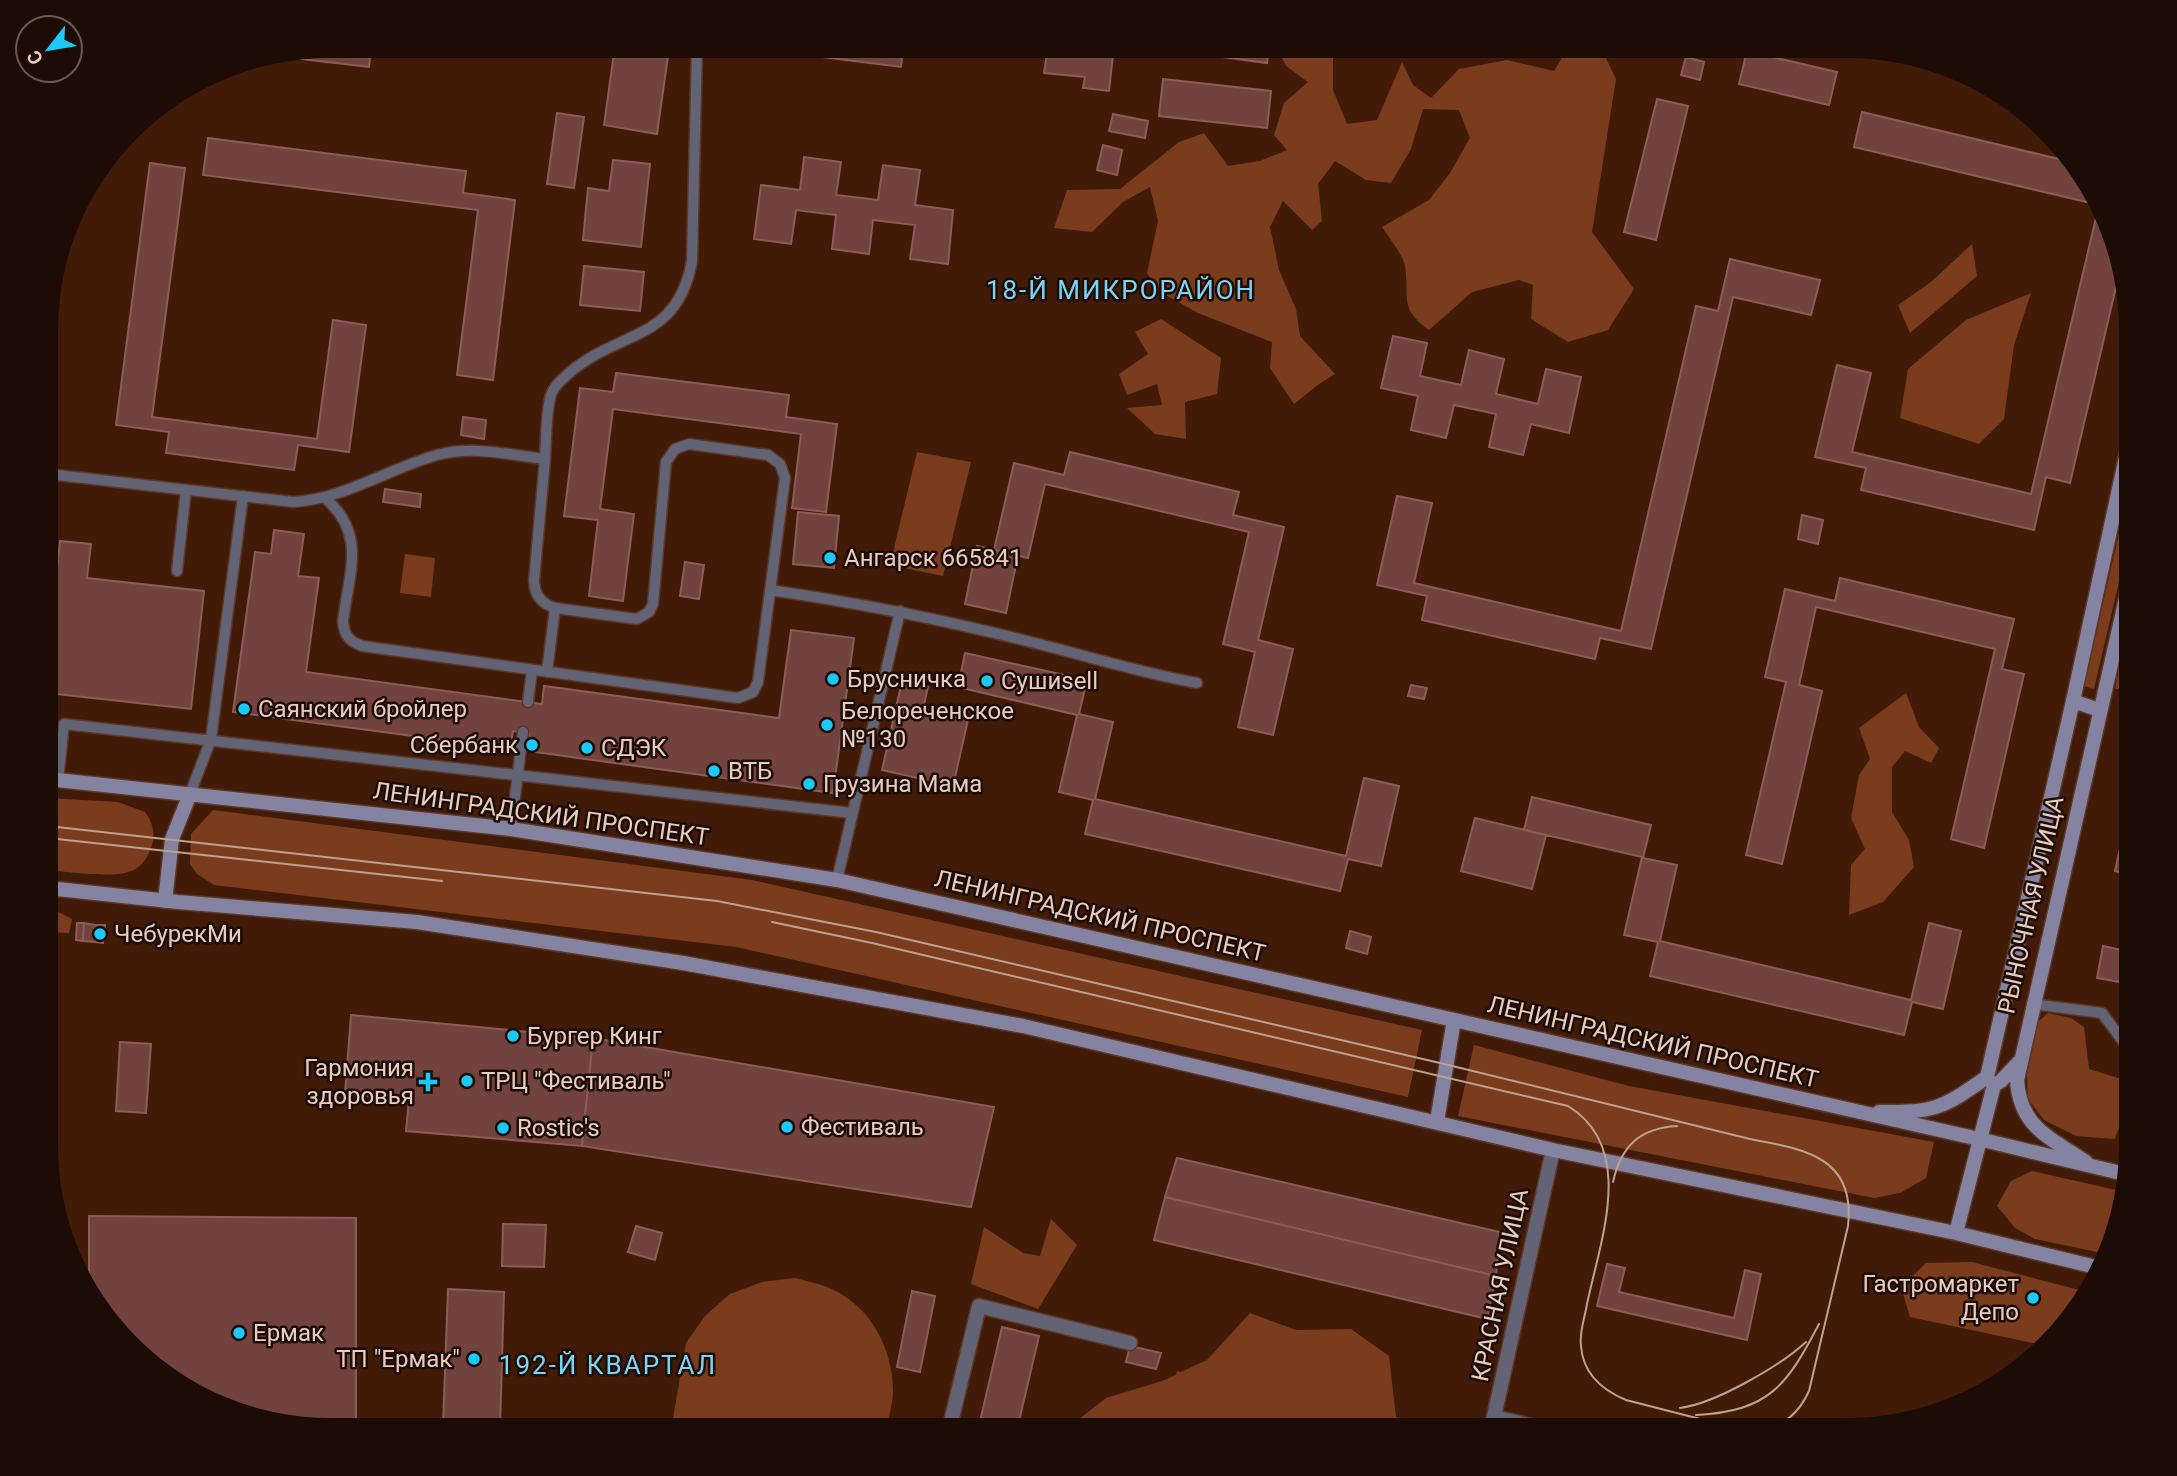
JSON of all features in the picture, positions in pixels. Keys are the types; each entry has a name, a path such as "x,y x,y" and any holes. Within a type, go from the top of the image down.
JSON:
{"main road":[{"name":"РЫНОЧНАЯ УЛИЦА","path":"1956,1233 1979,1139 2119,489"},
{"name":"РЫНОЧНАЯ УЛИЦА","path":"2096,1168 2040,1131 2028,1119 2018,1098 2017,1080 2119,626"},
{"path":"2073,701 2099,710"},
{"name":"ЛЕНИНГРАДСКИЙ ПРОСПЕКТ","path":"58,781 510,829 837,880 2118,1173"},
{"path":"165,901 172,839 190,794"},
{"path":"58,889 417,922 682,963 1023,1026 1553,1150 1956,1233 2091,1266"},
{"path":"1437,1121 1454,1020"},
{"path":"1853,1112 1932,1109 1990,1081 2001,1081 2019,1062"}],"street":[{"name":"КРАСНАЯ УЛИЦА","path":"1493,1418 1553,1150"},
{"path":"952,1418 979,1306 1130,1343"}],"lane":[{"path":"325,498 339,510 350,530 352,545 343,621 344,630 354,643 738,698 753,692 758,682 785,478 783,469 768,455 689,444 675,449 666,463 653,604 649,612 637,619 545,605 539,599 534,581 551,395 575,368 664,320 678,303 688,283 692,261 697,58"},
{"path":"58,475 293,502 325,498 438,454 486,451 545,459"},
{"path":"177,571 186,490"},
{"path":"190,794 211,739 243,496"},
{"path":"770,590 900,611 1031,642 1147,674 1197,683"},
{"path":"547,672 555,608"},
{"path":"837,880 900,611"},
{"path":"528,702 532,670"},
{"path":"58,755 64,724 852,813"},
{"path":"510,829 523,732"},
{"path":"2032,1004 2102,1013 2119,1036"},
{"path":"1494,1415 1507,1418"}],"shaded area":[{"path":"1282,58 1333,58 1333,90 1347,124 1377,120 1402,62 1413,85 1431,98 1459,69 1507,60 1554,71 1562,58 1606,58 1616,79 1592,232 1634,289 1608,330 1568,342 1531,319 1533,285 1519,280 1472,292 1429,330 1413,315 1407,301 1405,266 1382,227 1429,200 1450,173 1470,138 1459,110 1423,109 1411,149 1391,183 1366,180 1335,161 1318,184 1322,221 1312,230 1283,201 1270,227 1279,270 1296,309 1300,336 1335,374 1294,404 1270,368 1272,342 1198,313 1160,292 1147,273 1158,221 1150,187 1123,202 1092,232 1054,228 1067,190 1120,189 1179,142 1204,133 1228,166 1260,161 1287,150 1274,135 1284,103 1308,82 1286,66"},
{"path":"1972,244 1977,276 1910,333 1898,305 1931,282"},
{"path":"2031,293 2014,345 2004,419 1979,444 1900,418 1908,369 1966,320"},
{"path":"1161,319 1221,358 1217,394 1185,402 1186,439 1155,434 1127,408 1162,405 1157,384 1127,395 1119,374 1148,354 1135,332"},
{"path":"917,452 971,462 943,576 890,565"},
{"path":"2119,533 2119,582 2094,689 2084,686"},
{"path":"405,554 435,558 431,597 400,593"},
{"path":"2119,669 2119,689 2115,689"},
{"path":"1906,693 1919,727 1939,748 1931,763 1905,751 1892,767 1892,812 1909,840 1914,867 1883,902 1849,915 1851,865 1865,849 1851,818 1859,775 1870,759 1859,728"},
{"path":"58,799 118,802 145,812 152,825 153,843 142,864 125,873 87,874 58,871"},
{"path":"213,810 752,880 1422,1030 1408,1097 736,947 214,885 197,874 190,864 191,834"},
{"path":"58,912 72,919 69,933 58,932"},
{"path":"2048,1013 2071,1018 2084,1027 2089,1069 2119,1078 2119,1127 2115,1139 2076,1136 2044,1120 2028,1099 2027,1074 2038,1022"},
{"path":"1474,1045 1629,1086 1934,1142 1926,1178 1900,1193 1874,1198 1458,1116"},
{"path":"2032,1171 2116,1190 2098,1252 2035,1239 2015,1228 1997,1206 2011,1181"},
{"path":"1051,1219 1077,1245 1038,1309 971,1284 984,1227 1023,1253 1040,1256"},
{"path":"1972,1262 2078,1290 2052,1326 2035,1344 1910,1317 1901,1287 1926,1263"},
{"path":"795,1278 823,1286 842,1295 867,1316 889,1359 893,1397 889,1418 673,1418 686,1343 705,1316 730,1294 762,1282"},
{"path":"1250,1313 1296,1330 1351,1329 1389,1356 1396,1417 1399,1418 1080,1418 1106,1398 1162,1381 1176,1375 1177,1371 1181,1372 1207,1360"}],"building":[{"path":"370,58 369,67 302,59"},
{"path":"613,58 668,58 657,134 604,125"},
{"path":"830,58 902,58 901,67"},
{"path":"1046,58 1113,58 1109,91 1083,88 1085,77 1044,73"},
{"path":"1230,58 1268,58 1267,63"},
{"path":"1686,58 1704,62 1700,80 1681,75"},
{"path":"1745,58 1776,58 1837,72 1829,105 1739,84"},
{"path":"1163,79 1271,91 1267,128 1159,116"},
{"path":"1657,99 1688,106 1656,240 1624,232"},
{"path":"1862,112 2059,159 2087,202 1854,147"},
{"path":"557,113 584,117 574,188 547,184"},
{"path":"1113,114 1148,121 1145,138 1109,131"},
{"path":"208,138 466,171 463,193 515,200 493,380 457,375 478,210 203,175"},
{"path":"1103,145 1122,150 1117,175 1097,170"},
{"path":"804,157 841,162 836,195 878,200 883,165 920,170 915,205 953,210 948,264 910,259 915,225 873,220 869,254 832,249 836,215 796,210 791,244 754,239 761,185 800,190"},
{"path":"613,160 650,164 641,247 583,240 588,188 609,191"},
{"path":"150,163 185,168 152,417 317,439 333,320 366,325 349,452 298,445 294,470 166,453 169,432 116,425"},
{"path":"2096,219 2105,242 2116,288 2070,483 2046,477 2034,530 1861,490 1866,468 1815,457 1837,365 1871,373 1852,452 2031,494"},
{"path":"1730,259 1820,280 1811,315 1733,297 1651,649 1600,638 1595,659 1422,620 1427,596 1377,585 1397,496 1432,503 1414,583 1621,631 1696,306 1718,311"},
{"path":"584,266 644,272 640,311 580,305"},
{"path":"1393,336 1427,343 1420,376 1461,385 1469,350 1504,359 1496,394 1538,404 1546,369 1581,377 1569,433 1531,424 1523,455 1489,447 1496,414 1454,405 1446,438 1411,430 1418,396 1381,388"},
{"path":"616,373 789,395 786,417 837,424 826,512 792,508 801,434 613,409 600,509 634,514 623,601 589,596 598,520 564,516 580,388 613,392"},
{"path":"463,417 486,420 484,439 461,435"},
{"path":"1070,452 1239,492 1233,515 1284,527 1258,640 1293,649 1273,735 1238,727 1255,652 1223,644 1249,532 1045,484 1028,558 994,550 1014,463 1064,475"},
{"path":"385,489 421,494 420,507 383,502"},
{"path":"798,512 839,516 834,568 793,564"},
{"path":"1802,515 1823,520 1818,544 1798,539"},
{"path":"274,530 304,534 298,576 319,578 306,672 542,704 544,686 779,718 791,630 854,638 833,793 527,751 529,733 513,731 510,749 233,712 255,552 271,554"},
{"path":"60,541 91,544 87,578 204,591 191,709 58,694"},
{"path":"977,546 1018,555 1006,613 965,604"},
{"path":"685,562 704,565 699,599 680,596"},
{"path":"1840,578 2014,619 2002,669 2024,674 1984,848 1951,839 1995,649 1816,607 1799,685 1822,691 1782,864 1746,855 1786,682 1765,677 1785,589 1835,601"},
{"path":"965,653 1087,680 1079,714 1113,722 1095,799 1346,856 1364,778 1399,786 1381,866 1348,859 1340,891 1085,834 1093,800 1059,792 1077,715 958,687"},
{"path":"902,681 928,687 923,709 968,720 953,786 882,770"},
{"path":"1411,685 1427,688 1424,699 1408,696"},
{"path":"1532,797 1651,825 1643,858 1677,865 1660,941 1911,1000 1929,923 1961,931 1943,1009 1912,1002 1904,1035 1650,976 1658,942 1624,935 1642,857 1524,830"},
{"path":"1475,818 1546,835 1532,889 1461,871"},
{"path":"2119,853 2119,872 2115,871"},
{"path":"77,923 84,923 83,941 76,940"},
{"path":"84,923 96,925 95,942 83,941"},
{"path":"96,925 105,925 103,943 95,942"},
{"path":"1350,931 1371,937 1367,954 1346,948"},
{"path":"2103,946 2119,949 2119,982 2097,978"},
{"name":"ТРЦ \"Фестиваль\"","path":"351,1015 593,1038 582,1146 406,1131 409,1099 345,1094"},
{"name":"Фестиваль","path":"593,1038 994,1107 971,1207 582,1146"},
{"path":"120,1042 151,1044 146,1113 116,1111"},
{"path":"1177,1158 1500,1232 1496,1276 1165,1197"},
{"path":"1165,1197 1496,1276 1487,1319 1154,1240"},
{"name":"Ермак","path":"89,1216 356,1218 356,1418 312,1418 259,1409 226,1398 194,1382 164,1362 137,1339 114,1312 89,1272"},
{"path":"503,1224 546,1225 544,1267 502,1266"},
{"path":"636,1226 662,1233 655,1260 628,1252"},
{"path":"1607,1264 1625,1268 1619,1292 1734,1318 1745,1270 1761,1274 1747,1340 1597,1306"},
{"name":"ТП \"Ермак\"","path":"448,1289 504,1292 500,1418 443,1418"},
{"path":"912,1291 935,1296 920,1372 897,1367"},
{"path":"1002,1327 1039,1336 1020,1418 981,1418"},
{"path":"1130,1346 1161,1353 1156,1369 1126,1362"}],"tram line":[{"path":"58,827 717,901 876,932 1440,1063 1807,1153 1822,1160 1835,1171 1844,1185 1848,1203 1848,1226 1809,1391 1801,1406 1788,1418"},
{"path":"58,839 442,881"},
{"path":"772,922 1568,1106 1589,1124 1602,1146 1608,1170 1605,1225 1582,1325 1581,1346 1586,1365 1595,1380 1626,1400 1696,1418"},
{"path":"1613,1182 1621,1158 1634,1141 1653,1131 1677,1126"},
{"path":"1696,1415 1742,1408 1773,1391 1797,1363 1819,1324"},
{"path":"1680,1408 1728,1392 1780,1362 1806,1342"}],"place":[{"name":"Ангарск 665841","path":"830,558"},
{"name":"Брусничка","path":"833,679"},
{"name":"Сушиsell","path":"987,681"},
{"name":"Саянский бройлер","path":"244,709"},
{"name":"Белореченское №130","path":"827,725"},
{"name":"Сбербанк","path":"532,745"},
{"name":"СДЭК","path":"587,748"},
{"name":"ВТБ","path":"714,771"},
{"name":"Грузина Мама","path":"809,784"},
{"name":"ЧебурекМи","path":"100,934"},
{"name":"Бургер Кинг","path":"513,1036"},
{"name":"ТРЦ \"Фестиваль\"","path":"467,1081"},
{"name":"Гармония здоровья","path":"428,1082"},
{"name":"Фестиваль","path":"787,1127"},
{"name":"Rostic's","path":"503,1128"},
{"name":"Гастромаркет Депо","path":"2033,1298"},
{"name":"Ермак","path":"239,1333"},
{"name":"ТП \"Ермак\"","path":"474,1359"}],"district":[{"name":"18-Й МИКРОРАЙОН","path":"1121,290"},
{"name":"192-Й КВАРТАЛ","path":"608,1365"}]}
